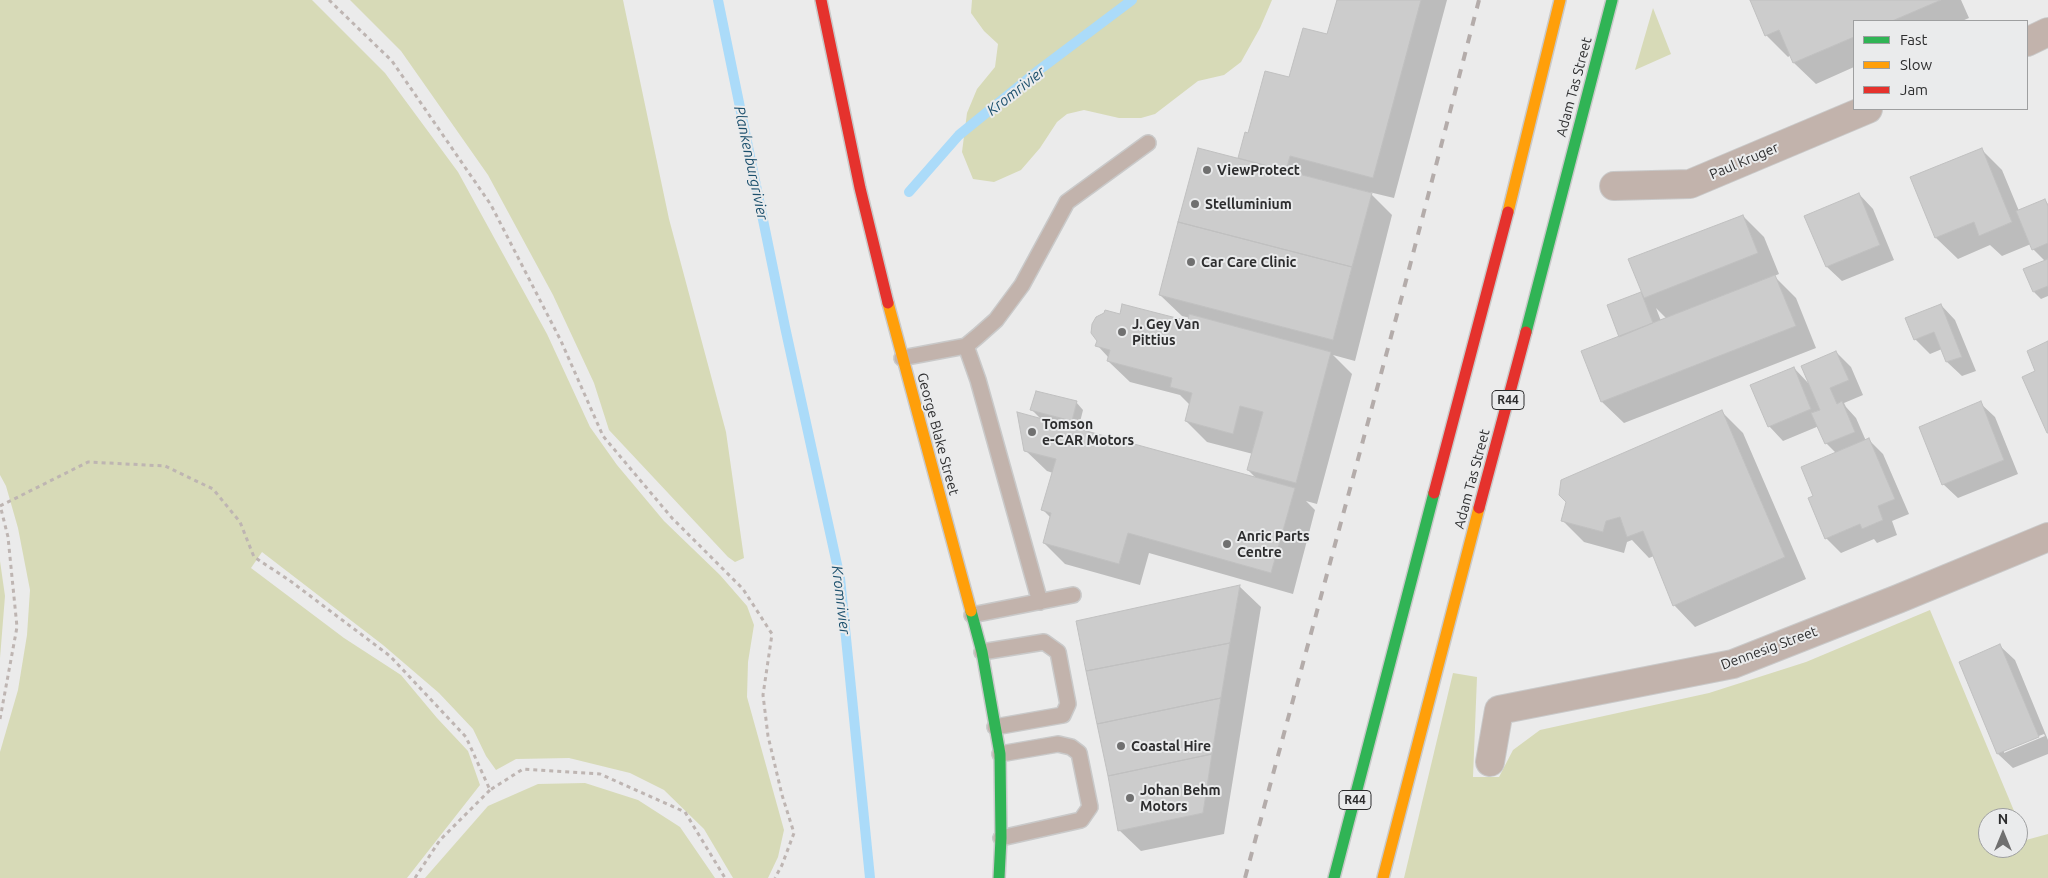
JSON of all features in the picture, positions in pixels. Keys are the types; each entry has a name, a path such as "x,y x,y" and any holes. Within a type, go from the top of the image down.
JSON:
{"main road":[{"name":"George Blake Street","path":"821,0 860,188 902,358 982,652 1000,754 1001,838 999,878"},
{"name":"R44","path":"1334,878 1507,216 1560,0"},
{"name":"Adam Tas Street","path":"1383,878 1612,0"}],"street":[{"path":"2028,42 2048,32"},
{"name":"Paul Kruger","path":"1614,186 1690,184 1866,110"},
{"name":"Dennesig Street","path":"1490,762 1499,710 1733,664 2048,537"}],"lane":[{"path":"902,358 966,346 996,320 1022,285 1067,202 1148,143"},
{"path":"966,346 978,380 1040,602"},
{"path":"972,615 1073,595"},
{"path":"982,652 1044,642 1058,652 1068,704 1064,715 995,728"},
{"path":"1000,754 1058,744 1071,747 1079,753 1090,807 1082,820 1001,838"}],"path":[{"path":"329,0 392,61 490,205 561,342 603,436 672,518 744,589 772,634 763,694 768,736 782,796 794,833 775,878"},
{"path":"0,719 17,626 8,537 0,505 88,462 165,466 213,489 240,522 254,557 289,580 390,656 466,737 490,790"},
{"path":"415,878 440,840 490,790 523,768 600,774 685,812 725,878"}],"green space":[{"path":"0,0 312,0 385,73 458,172 547,334 590,427 617,465 664,521 720,575 747,606 754,625 748,662 747,697 784,830 778,857 768,878 733,878 704,829 664,790 630,773 569,758 516,759 496,770 486,756 473,729 439,693 383,645 262,552 251,568 344,638 401,675 468,751 480,785 407,878 0,878 0,752 18,690 27,635 30,590 18,528 6,486 0,475"},
{"path":"350,0 623,0 669,219 726,432 744,558 735,562 728,557 609,430 594,383 553,295 488,175 401,51"},
{"path":"972,0 1272,0 1260,28 1241,62 1224,75 1198,81 1155,114 1141,118 1119,118 1084,110 1067,114 1057,122 1040,148 1021,170 994,182 973,179 962,152 967,113 977,89 995,67 998,44 984,31 971,13"},
{"path":"1653,8 1671,54 1635,70"},
{"path":"0,561 5,596 0,658"},
{"path":"1930,610 2013,808 1978,808 1978,858 2028,858 2028,839 2048,834 2048,878 1404,878 1453,673 1477,677 1473,777 1499,777 1513,750 1540,730 1709,693 1806,662"},
{"path":"585,783 638,800 680,827 715,878 425,878 488,806 538,784"}],"building":[{"path":"1337,0 1421,0 1373,178 1290,156 1286,171 1238,158 1245,132 1248,133 1265,71 1289,77 1303,28 1327,34"},
{"path":"1750,0 1941,0 1894,20 1853,20 1853,37 1793,63 1779,30 1765,36"},
{"path":"1198,148 1372,193 1352,267 1178,222"},
{"path":"1982,148 2012,222 1979,236 1974,222 1935,238 1910,177"},
{"path":"1859,193 1880,245 1826,267 1804,216"},
{"path":"2045,199 2048,206 2048,243 2032,250 2016,211"},
{"path":"1743,215 1758,253 1644,298 1628,259"},
{"path":"1178,222 1352,267 1333,340 1159,295"},
{"path":"2048,259 2048,286 2033,292 2023,269"},
{"path":"1775,275 1796,326 1601,402 1581,351"},
{"path":"1641,292 1653,323 1619,337 1607,305"},
{"path":"1122,304 1188,321 1189,314 1331,352 1296,483 1247,470 1263,412 1240,406 1233,434 1185,421 1192,393 1170,387 1172,378 1107,361 1110,350 1095,346 1097,341 1091,333 1092,324 1096,317 1104,313 1105,310 1120,314"},
{"path":"1941,304 1962,357 1946,362 1934,332 1914,340 1905,318"},
{"path":"2048,341 2047,433 2022,377 2035,371 2027,351"},
{"path":"1836,351 1849,380 1830,388 1837,404 1842,401 1855,432 1825,444 1811,413 1820,410 1801,366"},
{"path":"1794,367 1811,409 1768,427 1750,385"},
{"path":"1036,391 1077,401 1072,421 1030,410"},
{"path":"1981,401 2004,460 1942,485 1919,427"},
{"path":"1722,410 1785,557 1673,606 1643,531 1627,537 1620,517 1606,521 1603,532 1561,521 1566,502 1559,495 1561,480"},
{"path":"1017,412 1295,488 1271,573 1128,533 1119,564 1043,543 1051,513 1041,510 1056,459 1024,451"},
{"path":"1869,438 1895,499 1878,506 1883,520 1862,529 1860,524 1825,539 1808,498 1813,496 1801,467"},
{"path":"1240,585 1230,643 1086,671 1076,621"},
{"path":"1230,643 1221,698 1097,724 1086,671"},
{"path":"2000,644 2039,737 1997,754 1959,662"},
{"path":"1221,698 1212,754 1108,776 1097,724"},
{"path":"1212,754 1203,813 1118,831 1108,776"}],"waterway":[{"name":"Kromrivier","path":"718,0 785,327 840,578 870,878"},
{"name":"Kromrivier","path":"909,192 959,135 1039,70 1132,0"}],"railway":[{"path":"1245,878 1402,296 1479,0"}],"traffic: fast":[{"path":"1526,332 1612,0"},
{"path":"1334,878 1434,493"},
{"path":"971,611 982,652 1000,754 1001,838 999,878"}],"traffic: slow":[{"path":"1508,212 1560,0"},
{"path":"888,303 971,611"},
{"path":"1383,878 1479,508"}],"traffic: jam":[{"path":"821,0 860,188 888,303"},
{"path":"1434,493 1508,212"},
{"path":"1479,508 1526,332"}],"place":[{"name":"ViewProtect","path":"1207,170"},
{"name":"Stelluminium","path":"1195,204"},
{"name":"Car Care Clinic","path":"1191,262"},
{"name":"J. Gey Van Pittius","path":"1122,332"},
{"name":"Tomson e-CAR Motors","path":"1032,432"},
{"name":"Anric Parts Centre","path":"1227,544"},
{"name":"Coastal Hire","path":"1121,746"},
{"name":"Johan Behm Motors","path":"1130,798"}],"water label":[{"name":"Plankenburgrivier","path":"751,163"}]}
